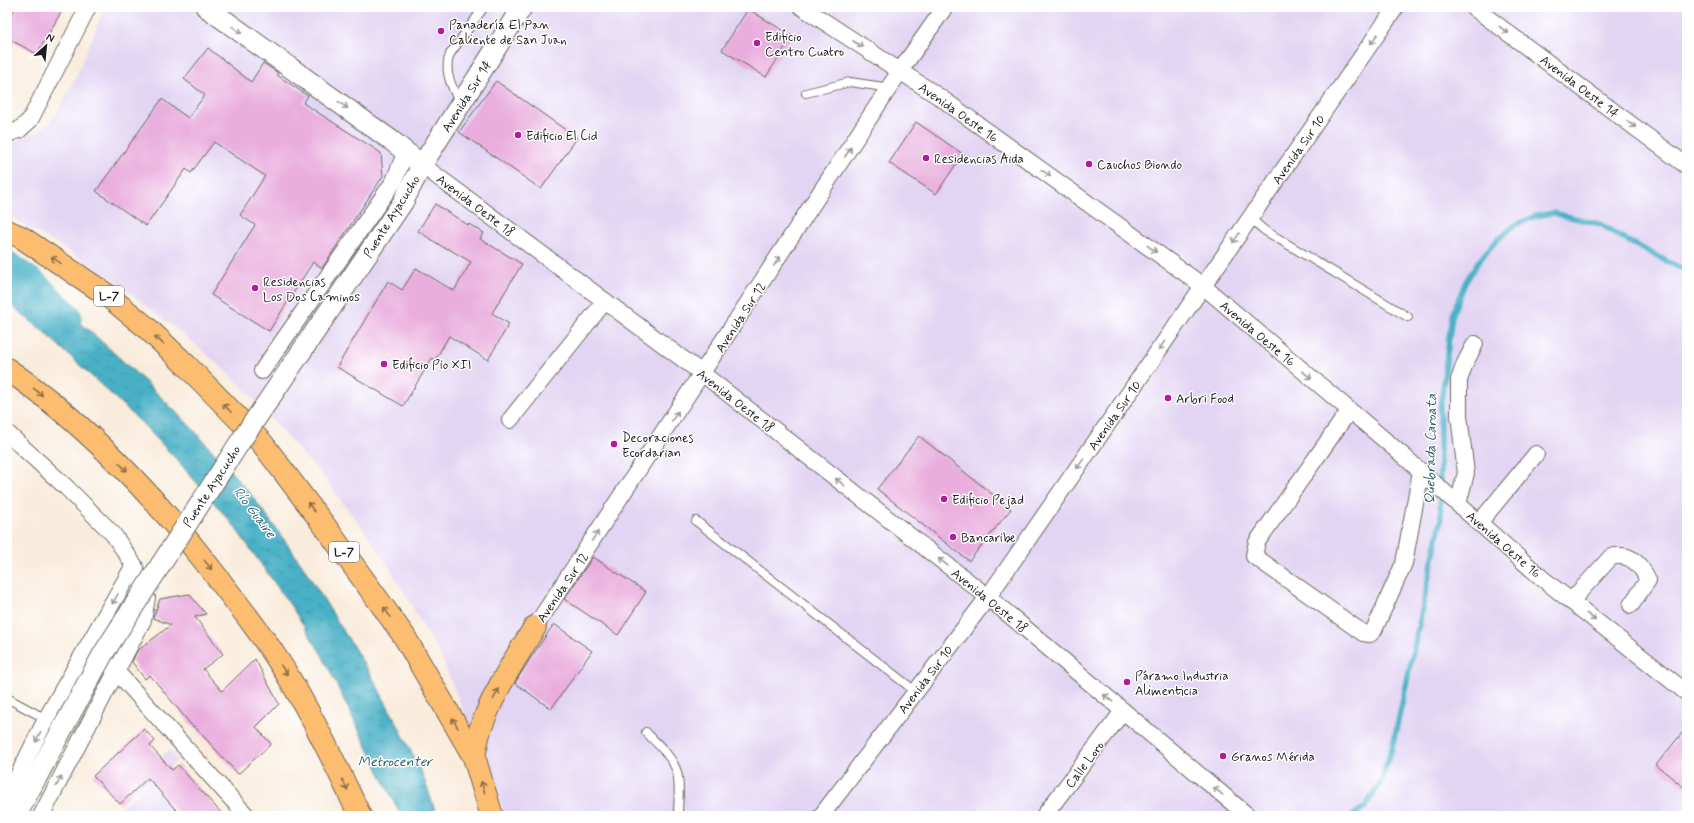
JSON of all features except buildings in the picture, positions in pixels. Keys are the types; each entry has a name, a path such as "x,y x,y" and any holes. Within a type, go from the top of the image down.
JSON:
{"highway":[{"name":"L-7","path":"12,230 107,295 187,366 262,443 327,528 404,636 474,757 492,816"},
{"path":"7,369 25,381 95,440 155,501 209,566 249,619 288,676 312,718 360,816"},
{"path":"474,757 480,731 494,698 514,660 535,627"}],"street":[{"path":"7,134 19,130 30,120 88,7"},
{"name":"Avenida Oeste 18","path":"206,7 406,151 422,165 703,374 988,597 1248,816"},
{"name":"Avenida Sur 14","path":"422,165 522,7"},
{"name":"Avenida Oeste 16","path":"802,7 941,98 1203,286 1571,601 1687,693"},
{"name":"Avenida Sur 12","path":"535,627 703,374 900,71 945,7"},
{"name":"Avenida Sur 10","path":"820,816 988,597 1396,7"},
{"name":"Avenida Oeste 14","path":"1473,7 1687,166"},
{"path":"262,371 394,181 406,151"},
{"name":"Puente Ayacucho","path":"16,816 103,654 240,442 403,202 422,165"},
{"path":"510,420 605,301"},
{"path":"1456,503 1466,473 1459,416 1459,380 1464,363 1475,344"},
{"path":"1350,411 1257,542 1254,556 1363,632 1370,634 1374,630 1404,563 1422,473"},
{"path":"7,434 68,488 113,534 134,565 147,598 147,608 144,620 41,816"},
{"path":"1479,523 1536,454"},
{"path":"1571,601 1611,557 1617,555 1629,557 1642,567 1648,580 1631,605"},
{"path":"7,798 46,719 134,565"},
{"path":"87,647 116,671 246,816"},
{"name":"Calle Loro","path":"1044,816 1123,712"}],"lane":[{"path":"460,105 447,72 447,62 450,54 484,7"},
{"path":"806,93 850,82 890,88"},
{"path":"1250,218 1264,230 1408,317"},
{"path":"696,521 915,691"},
{"path":"7,698 46,719"},
{"path":"646,732 668,755 676,768 678,782 678,816"}],"shaded area":[{"path":"105,7 1687,7 1687,816 506,816 441,657 396,578 370,538 323,477 241,385 194,343 112,279 7,215 7,144 39,130 49,123 59,109 75,79"},
{"path":"169,750 178,760 151,783 174,810 167,816 111,816 139,791 132,783"}],"water":[{"name":"Metrocenter","path":"7,266 89,330 150,386 192,428 250,493 301,563 371,675 423,776 437,816 401,816 322,655 293,609 234,526 177,460 141,422 44,332 7,302"}],"waterway":[{"name":"Quebrada Caroata","path":"1440,485 1440,410 1452,315 1465,283 1478,262 1496,241 1515,225 1536,216 1553,213 1600,224 1628,241 1680,268 1687,266"},
{"name":"Río Guaire","path":"7,267 32,285 66,317"},
{"name":"Quebrada Caroata","path":"1352,816 1365,807 1380,784 1392,748 1441,520 1440,494"}],"place":[{"name":"Panadería El Pan Caliente de San Juan","path":"441,31"},
{"name":"Edificio Centro Cuatro","path":"757,43"},
{"name":"Edificio El Cid","path":"518,135"},
{"name":"Residencias Aida","path":"926,158"},
{"name":"Cauchos Biondo","path":"1089,164"},
{"name":"Residencias Los Dos Caminos","path":"255,288"},
{"name":"Edificio Pio XII","path":"384,364"},
{"name":"Arbri Food","path":"1168,398"},
{"name":"Decoraciones Ecordarian","path":"614,444"},
{"name":"Edificio Pejad","path":"944,499"},
{"name":"Bancaribe","path":"953,537"},
{"name":"Páramo Industria Alimenticia","path":"1127,682"},
{"name":"Granos Mérida","path":"1223,756"}]}
